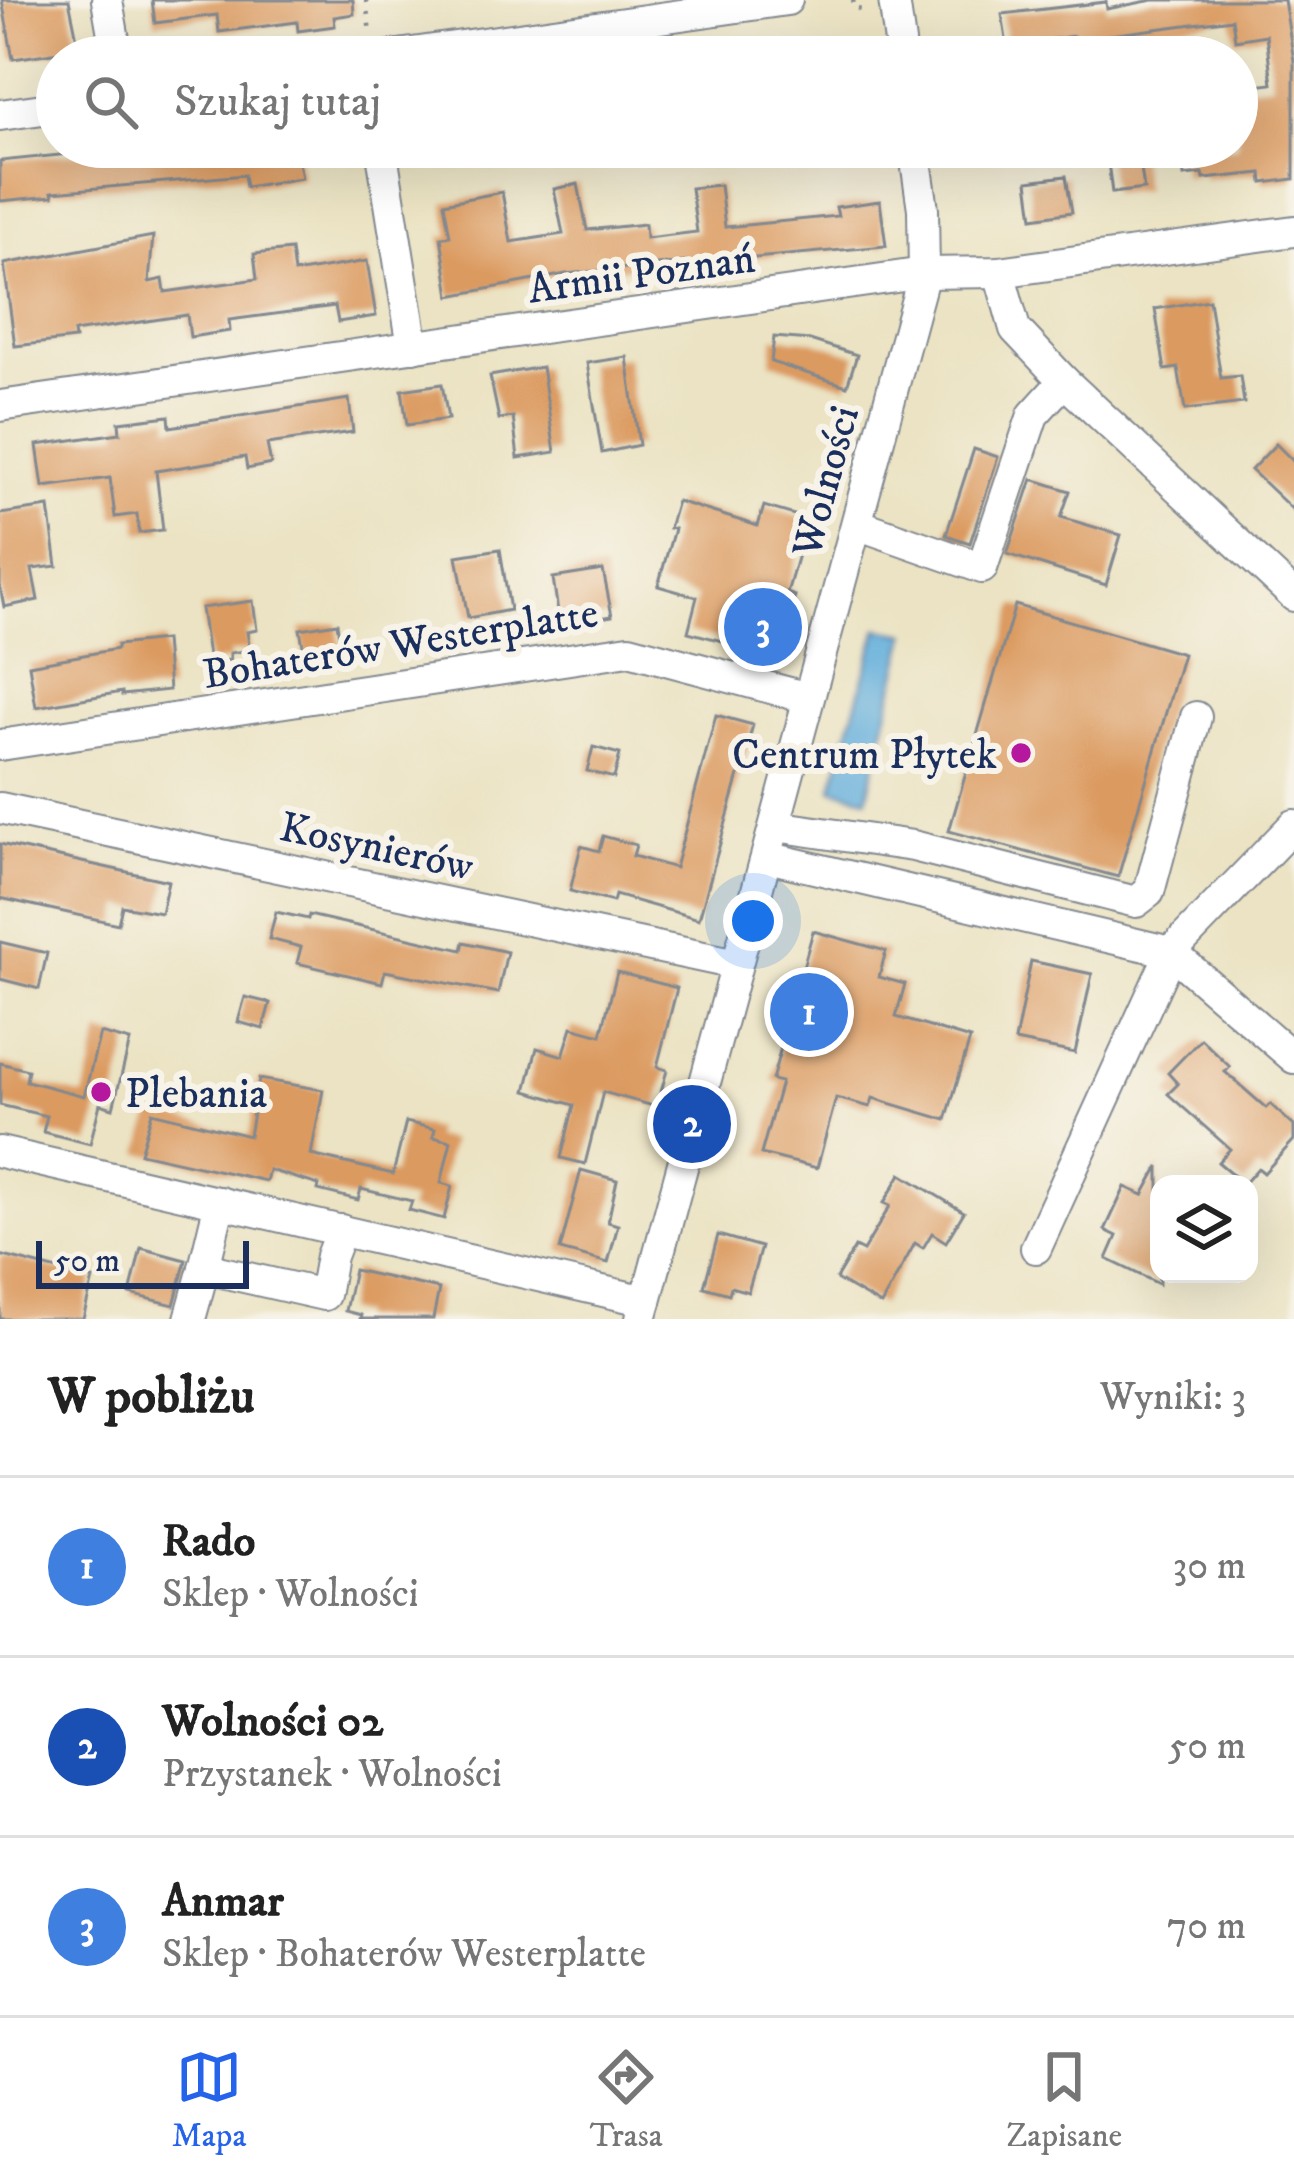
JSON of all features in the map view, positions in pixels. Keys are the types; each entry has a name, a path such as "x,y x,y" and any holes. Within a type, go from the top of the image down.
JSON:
{"street":[{"path":"107,0 113,36"},
{"path":"492,36 787,0"},
{"path":"894,0 899,36"},
{"path":"0,115 36,110"},
{"path":"384,168 413,347"},
{"name":"Wolności","path":"644,1310 924,273 917,168"},
{"name":"Armii Poznań","path":"0,406 924,273 999,272 1294,231"},
{"path":"999,272 1015,329 1064,381 1294,596"},
{"path":"856,524 982,568 1033,415 1064,381"},
{"name":"Bohaterów Westerplatte","path":"0,745 629,650 808,698"},
{"path":"775,826 913,846 1136,902 1149,892 1196,717"},
{"name":"Kosynierów","path":"0,808 736,964"},
{"path":"1036,1248 1171,952 1294,825"},
{"path":"767,857 1171,952 1294,1058"},
{"path":"0,1152 341,1230 644,1310"},
{"path":"190,1319 220,1202"},
{"path":"203,1268 324,1295 341,1230"}],"path":[{"path":"367,0 374,36"}],"water":[{"path":"878,629 907,634 867,798 832,789"}],"building":[{"path":"2,0 69,0 76,36 36,36 36,56 13,59"},
{"path":"152,0 353,0 354,14 334,17 335,26 298,31 297,22 219,32 217,15 155,23"},
{"path":"1153,0 1284,0 1294,61 1294,179 1263,183 1262,173 1204,179 1203,174 1184,176 1183,168 1258,168 1258,86 1272,84 1266,35 1234,36 1232,19 1109,36 1005,36 1002,14 1106,2 1107,9"},
{"path":"36,157 36,168 300,168 302,178 246,187 244,175 0,201 0,161"},
{"path":"1109,168 1141,168 1144,189 1112,193"},
{"path":"1066,176 1072,212 1033,218 1028,181"},
{"path":"578,184 587,230 645,224 646,238 697,232 691,188 720,185 725,227 838,216 836,207 880,201 886,246 732,260 732,265 689,270 688,262 566,274 450,296 441,237 450,236 444,203 502,192 511,242 563,234 554,189"},
{"path":"153,236 149,282 163,279 165,292 257,279 254,254 291,250 294,273 367,261 376,316 338,322 335,306 229,320 230,331 190,337 187,315 74,332 75,339 15,346 4,264"},
{"path":"1209,300 1221,378 1240,376 1244,403 1185,410 1178,368 1165,370 1155,309"},
{"path":"774,337 810,340 857,355 847,386 771,362"},
{"path":"627,357 639,445 602,453 587,363"},
{"path":"542,367 555,452 518,458 513,417 499,419 490,376"},
{"path":"442,384 448,419 407,425 402,390"},
{"path":"349,399 353,432 267,444 271,464 247,469 245,457 156,471 163,530 139,533 137,514 115,517 110,478 43,487 37,445 120,433 119,422 169,416 170,427"},
{"path":"1276,444 1294,462 1294,511 1251,470"},
{"path":"974,449 998,457 970,543 946,535"},
{"path":"1032,479 1070,491 1061,517 1121,535 1106,585 1007,554"},
{"path":"677,501 758,526 764,506 808,519 787,593 795,596 779,656 688,632 697,597 658,586"},
{"path":"49,507 57,566 32,569 38,600 4,607 0,514"},
{"path":"500,549 510,610 468,618 457,556"},
{"path":"603,570 612,616 560,625 553,578"},
{"path":"253,601 257,630 247,632 250,650 209,663 201,608"},
{"path":"1015,605 1183,654 1118,877 949,831"},
{"path":"337,623 342,657 306,662 300,629"},
{"path":"165,640 169,690 122,692 36,707 29,665 117,649 117,645"},
{"path":"716,715 753,725 699,919 615,895 613,902 570,891 581,846 599,851 603,836 636,845 633,856 675,868"},
{"path":"593,747 620,754 614,778 587,771"},
{"path":"0,844 168,881 161,913 122,906 118,924 0,898"},
{"path":"276,912 308,919 309,915 462,950 464,942 507,952 498,993 385,971 382,983 297,963 301,947 269,939"},
{"path":"813,931 886,951 879,977 905,984 896,1017 970,1039 946,1120 873,1098 870,1107 836,1098 817,1168 761,1154 781,1082 772,1080"},
{"path":"0,942 47,953 39,989 0,979"},
{"path":"1031,961 1092,974 1075,1053 1015,1041"},
{"path":"617,972 677,988 657,1067 667,1070 657,1107 603,1092 585,1164 561,1158 574,1105 526,1091 537,1048 563,1056 572,1027 601,1035"},
{"path":"245,997 270,1003 263,1029 238,1022"},
{"name":"Plebania","path":"100,1033 130,1041 113,1108 100,1104 90,1144 43,1132 47,1116 0,1105 0,1063 28,1070 26,1081 84,1096"},
{"path":"1201,1039 1230,1067 1225,1072 1294,1126 1294,1140 1264,1173 1258,1168 1252,1175 1233,1175 1218,1162 1230,1149 1168,1094 1178,1084 1168,1073"},
{"path":"259,1079 323,1090 311,1155 393,1174 406,1122 435,1129 433,1137 451,1141 441,1183 452,1186 444,1219 409,1210 412,1201 361,1189 358,1200 269,1170 266,1181 140,1153 152,1112 249,1136"},
{"path":"581,1170 617,1180 608,1222 618,1225 608,1263 560,1250"},
{"path":"901,1174 964,1212 946,1242 932,1233 923,1248 915,1243 881,1305 836,1279 855,1247 863,1251 890,1206 884,1203"},
{"path":"1150,1182 1150,1280 1107,1259 1117,1236 1105,1230 1125,1187 1143,1195"},
{"path":"718,1235 761,1247 748,1292 731,1287 729,1294 704,1287"},
{"path":"141,1248 186,1260 174,1305 130,1294"},
{"path":"0,1255 93,1279 83,1319 0,1319"},
{"path":"354,1270 439,1289 433,1319 360,1319 361,1315 345,1311"}],"place":[{"name":"Anmar","path":"763,627"},
{"name":"Centrum Płytek","path":"1021,753"},
{"name":"Rado","path":"809,1012"},
{"name":"Plebania","path":"101,1092"},
{"name":"Wolności 02","path":"692,1124"}]}
